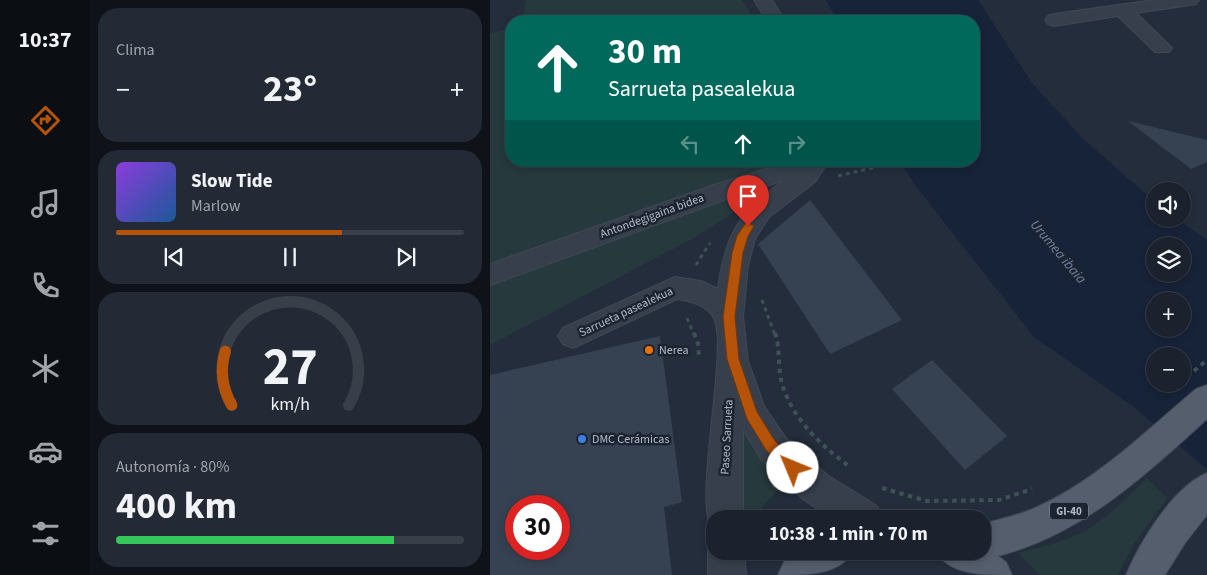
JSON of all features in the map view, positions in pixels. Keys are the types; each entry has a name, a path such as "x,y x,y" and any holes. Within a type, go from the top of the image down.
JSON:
{"main road":[{"name":"GI-40","path":"991,540 1024,532 1060,517 1092,497 1207,399"},
{"path":"1145,575 1160,546 1201,496"},
{"path":"797,575 818,560"},
{"path":"971,560 993,575"}],"street":[{"path":"763,0 772,15"},
{"path":"1054,20 1190,0"},
{"path":"1123,11 1162,48"},
{"path":"733,359 729,317 742,236 754,217 807,176 822,167"},
{"name":"Antondegigaina bidea","path":"490,275 723,191 822,167"},
{"name":"Sarrueta pasealekua","path":"573,336 675,288 701,292 714,300 729,317"},
{"name":"Paseo Sarrueta","path":"725,510 724,444 733,359"},
{"name":"Paseo Sarrueta","path":"733,359 751,415 770,446 804,479 850,510"},
{"path":"726,560 727,575"}],"path":[{"path":"761,297 777,340 783,387 806,428 831,453 853,470"},
{"path":"875,486 927,501 999,500 1034,488"}],"green space":[{"path":"526,0 742,0 751,15 523,15"},
{"path":"505,29 505,167 782,167 764,193 692,239 490,345 490,33"},
{"path":"741,421 762,461 783,485 759,510 740,510"},
{"path":"1147,478 1167,498 1134,544 1118,575 1041,575 1018,553 1060,541 1085,531 1110,513"}],"water":[{"name":"Urumea ibaia","path":"826,0 978,0 1032,83 1082,138 1146,194 1146,227 1188,227 1207,240 1207,469 1131,405 1034,337 915,185 904,167 980,167 980,15 835,15"}],"building":[{"path":"1128,121 1207,140 1207,162 1191,169"},
{"path":"810,200 902,320 830,354 758,244"},
{"name":"DMC Cerámicas","path":"660,336 682,502 664,507 672,575 490,575 490,375"},
{"path":"932,360 1007,436 965,470 892,389"}],"place":[{"name":"Nerea","path":"649,350"},
{"name":"DMC Cerámicas","path":"582,439"}],"route":[{"path":"748,226 742,236 738,253 729,317 733,359 751,415 770,446 793,468"}]}
